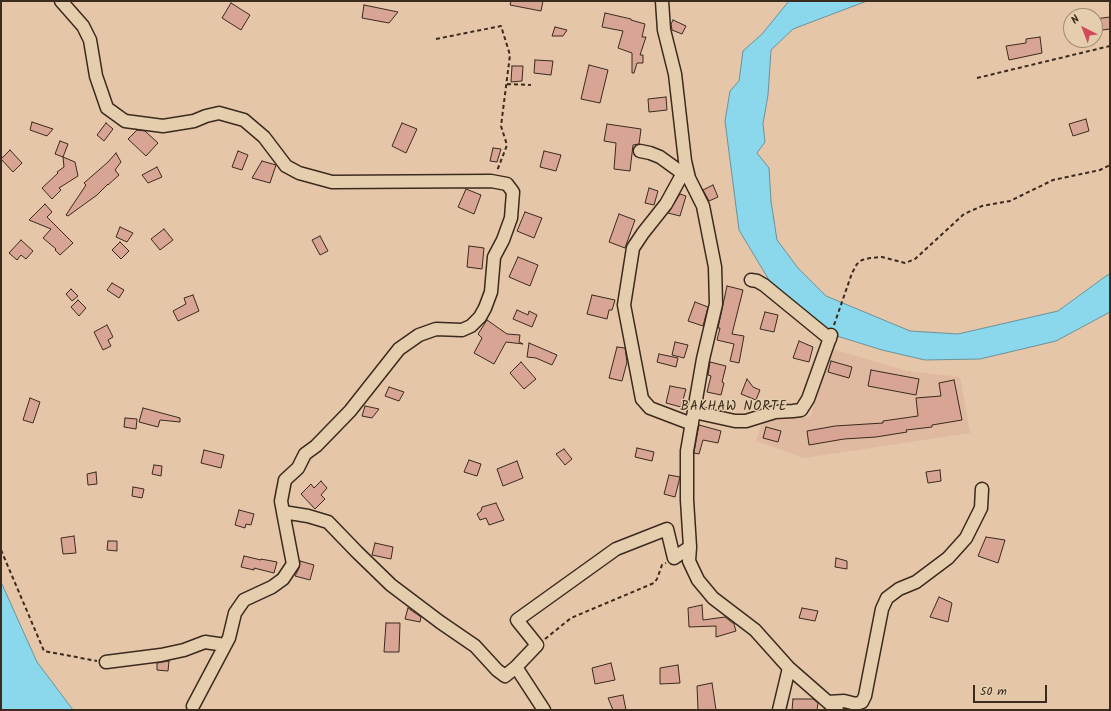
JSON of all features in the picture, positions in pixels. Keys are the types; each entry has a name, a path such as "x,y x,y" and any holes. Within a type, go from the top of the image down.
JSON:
{"street":[{"path":"61,1 83,26 90,40 96,76 107,108 125,121 163,126 194,121 219,113 244,120 264,137 286,166 299,173 332,182 491,180 507,184 513,192 511,218 503,240 494,257 491,292 480,317 471,326 462,330 436,329 419,335 399,349 350,411 305,454 298,468 285,480 281,501 293,564 283,579 272,587 244,600 235,613 229,638 193,706"},
{"path":"662,1 664,30 675,74 686,176 703,206 716,267 716,304 703,359 687,451 687,500 690,547 689,561 698,580 714,598 755,630 789,668 832,706 844,701 856,704 862,702 865,696 882,609 887,598 899,589 916,582 948,558 966,538 981,508 982,488"},
{"path":"640,151 650,153 660,158 686,176"},
{"path":"686,176 643,233 634,248 624,305 642,399 650,408 693,418 735,421 746,421 775,412 801,410 808,399 831,334 764,285 757,281 751,280"},
{"path":"283,512 308,516 328,522 391,585 475,646 497,670 505,676 537,645 517,620 616,549 667,528 674,558 690,547"},
{"path":"106,662 161,655 184,650 205,642 225,646"},
{"path":"516,667 544,710"},
{"path":"779,710 789,668"}],"path":[{"path":"436,40 500,26 510,55 501,126 507,145 499,167 491,180"},
{"path":"977,78 1110,46"},
{"path":"507,84 531,85"},
{"path":"831,334 852,273 857,264 862,260 882,257 905,263 915,259 964,214 982,206 1010,201 1053,180 1100,170 1110,165"},
{"path":"1,550 44,652 106,662"},
{"path":"537,645 571,618 654,583 662,565 674,558"}],"shaded area":[{"path":"833,349 907,371 960,377 970,433 804,458 756,441 762,422 776,415 810,417"}],"water":[{"path":"789,1 867,1 793,29 771,50 768,95 763,124 765,142 757,153 769,168 771,201 777,240 798,268 826,296 910,331 958,334 1058,311 1110,274 1110,312 1056,341 980,359 925,360 882,350 837,336 806,316 769,280 739,230 725,121 730,91 739,81 743,51 762,34"},
{"path":"1,582 37,662 73,710 1,710"}],"building":[{"path":"511,1 543,1 541,11 510,5"},
{"path":"231,3 250,15 241,30 222,18"},
{"path":"364,5 398,12 389,23 362,18"},
{"path":"605,13 645,24 642,37 646,37 640,55 643,55 643,63 637,63 634,73 632,73 632,53 618,48 623,31 602,27"},
{"path":"1110,17 1110,29 1103,30 1103,18"},
{"path":"673,20 686,26 682,34 672,30 671,24"},
{"path":"555,27 567,30 563,36 552,36"},
{"path":"1040,37 1042,53 1009,60 1006,46 1026,43 1026,39"},
{"path":"535,60 553,61 551,75 534,73"},
{"path":"589,65 608,70 600,103 581,99"},
{"path":"512,66 523,66 522,81 511,82"},
{"path":"666,97 667,110 649,112 648,99"},
{"path":"1086,119 1089,131 1073,136 1069,124"},
{"path":"32,122 53,129 47,136 30,130"},
{"path":"106,123 113,129 104,141 97,135"},
{"path":"402,123 417,129 406,153 392,146"},
{"path":"607,124 641,129 639,144 633,145 630,171 614,169 616,143 604,141"},
{"path":"137,130 145,131 158,143 146,156 128,139"},
{"path":"60,141 68,144 63,157 55,154"},
{"path":"493,148 501,149 497,162 490,161"},
{"path":"10,150 22,163 13,172 1,159"},
{"path":"238,151 248,155 242,170 232,167"},
{"path":"544,151 561,155 556,171 540,167"},
{"path":"116,153 121,162 115,170 119,175 97,195 68,216 66,215 86,185 84,183"},
{"path":"63,157 75,162 78,176 59,188 61,190 52,199 42,188 58,173 57,172 64,167"},
{"path":"262,161 276,165 270,183 252,178"},
{"path":"157,167 162,177 148,183 142,175"},
{"path":"713,185 718,197 709,201 703,190"},
{"path":"649,188 658,191 654,205 645,203"},
{"path":"466,189 481,195 474,214 458,207"},
{"path":"680,194 686,196 680,216 668,213"},
{"path":"45,204 52,212 47,217 73,243 60,255 55,250 56,249 43,238 51,229 29,220"},
{"path":"525,212 542,218 534,238 517,231"},
{"path":"619,214 635,220 625,248 609,242"},
{"path":"120,227 133,233 127,242 116,237"},
{"path":"164,229 173,240 160,250 151,239"},
{"path":"320,236 328,251 320,255 312,240"},
{"path":"21,240 33,251 26,259 21,255 17,260 9,253"},
{"path":"120,242 129,251 121,259 112,250"},
{"path":"469,246 484,248 482,269 467,267"},
{"path":"518,257 538,265 530,286 509,277"},
{"path":"112,283 124,290 119,298 107,290"},
{"path":"727,286 743,290 732,334 744,336 739,363 730,361 734,344 717,340 720,328 718,328"},
{"path":"71,289 78,296 72,301 66,294"},
{"path":"193,295 199,311 178,321 173,311 186,304 184,298"},
{"path":"592,295 615,300 612,310 609,310 607,319 587,314"},
{"path":"78,300 86,308 79,316 71,307"},
{"path":"695,302 708,307 703,326 688,321"},
{"path":"517,310 528,315 529,311 537,315 532,327 513,319"},
{"path":"765,312 778,315 774,332 760,329"},
{"path":"487,320 507,334 520,335 519,342 523,344 506,342 494,364 474,353 482,338 478,334"},
{"path":"107,325 113,337 108,340 111,346 103,350 94,332"},
{"path":"799,341 813,347 809,362 793,358"},
{"path":"675,342 688,345 684,358 672,355"},
{"path":"529,343 557,355 552,365 536,358 527,357"},
{"path":"617,347 625,348 627,362 622,381 609,378"},
{"path":"659,354 678,358 676,367 657,362"},
{"path":"831,361 852,367 849,378 828,372"},
{"path":"521,362 536,379 524,389 510,373"},
{"path":"710,362 726,366 722,382 724,383 721,395 707,392 711,376 708,375"},
{"path":"871,370 919,379 916,395 868,386"},
{"path":"747,379 753,387 760,390 756,400 741,394"},
{"path":"954,380 962,420 932,425 932,427 906,430 907,432 876,437 844,439 809,445 807,431 835,426 883,423 883,421 918,416 916,398 941,396 939,383"},
{"path":"670,386 686,389 681,407 666,403"},
{"path":"389,387 404,392 399,401 385,396"},
{"path":"30,398 40,402 33,423 23,420"},
{"path":"365,406 379,409 372,418 362,416"},
{"path":"143,408 180,418 180,422 160,420 158,427 139,422"},
{"path":"125,418 137,419 136,429 124,427"},
{"path":"699,425 721,431 718,443 703,440 699,454 694,452"},
{"path":"766,427 781,431 778,442 763,438"},
{"path":"637,448 654,452 652,461 635,457"},
{"path":"564,449 572,459 565,465 556,454"},
{"path":"204,450 224,455 221,468 201,463"},
{"path":"469,460 481,464 477,476 464,472"},
{"path":"517,461 523,478 503,486 497,469"},
{"path":"154,465 162,466 161,476 152,474"},
{"path":"940,470 941,481 928,483 926,472"},
{"path":"96,472 97,484 88,485 87,474"},
{"path":"669,475 680,477 675,497 664,494"},
{"path":"321,481 327,488 321,495 325,499 315,509 301,494 311,484 314,488"},
{"path":"133,487 144,489 142,498 132,496"},
{"path":"496,503 504,520 489,525 486,518 480,520 477,514 481,511 482,507"},
{"path":"239,510 254,514 251,525 246,524 245,528 235,525"},
{"path":"74,536 76,553 63,554 61,538"},
{"path":"986,537 1005,540 998,563 978,556"},
{"path":"108,541 117,541 117,551 107,550"},
{"path":"375,543 393,547 391,559 372,555"},
{"path":"244,556 277,562 274,573 254,568 254,570 241,567"},
{"path":"836,558 847,561 847,569 835,567"},
{"path":"300,561 314,565 310,580 295,576 299,568"},
{"path":"939,597 952,603 948,622 930,617"},
{"path":"702,605 703,620 725,617 734,624 736,631 716,637 716,626 689,627 688,608"},
{"path":"408,608 421,617 420,622 405,619"},
{"path":"802,608 818,611 815,621 799,618"},
{"path":"386,623 400,623 399,652 384,652"},
{"path":"169,661 168,671 157,670 157,663"},
{"path":"611,663 615,680 595,684 592,668"},
{"path":"678,665 680,683 660,684 660,668"},
{"path":"712,683 716,710 698,710 697,686"},
{"path":"623,695 626,710 613,710 608,698"},
{"path":"793,699 813,699 818,703 817,710 792,710"}],"district":[{"name":"BAKHAW NORTE","path":"734,408"}]}
